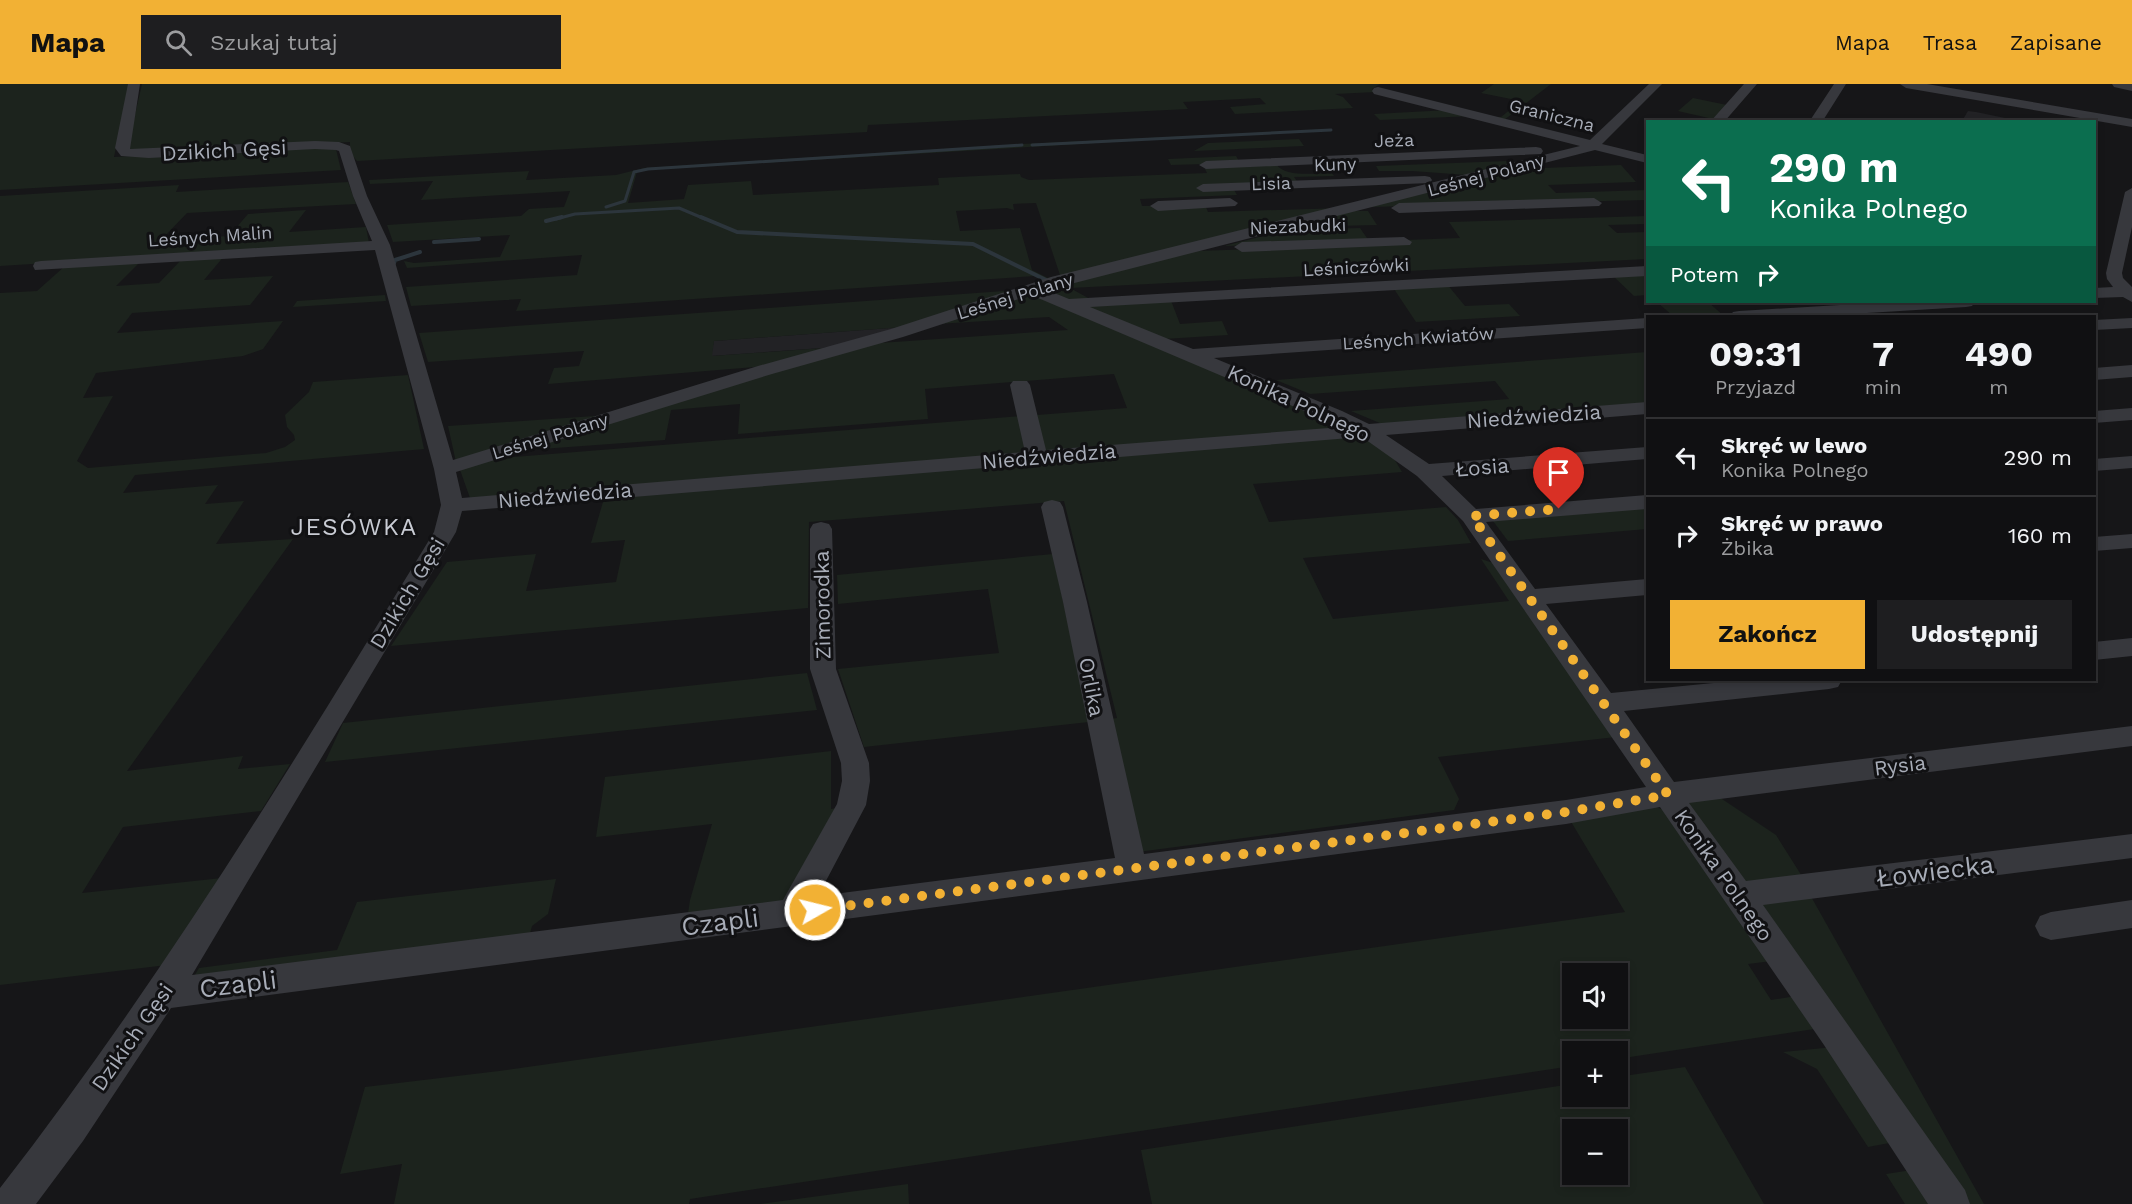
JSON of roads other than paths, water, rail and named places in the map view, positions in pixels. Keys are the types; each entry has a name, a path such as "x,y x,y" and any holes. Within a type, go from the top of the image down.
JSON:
{"street":[{"name":"Dzikich Gęsi","path":"12,1204 45,1162 163,994 445,532 452,505 445,469 382,245 360,196 345,149 315,145 150,154 124,152 122,148 134,84"},
{"path":"1587,148 1656,84"},
{"path":"1718,120 1751,84"},
{"path":"1816,120 1840,84"},
{"path":"1906,84 2057,116 2132,123"},
{"path":"2118,84 2132,87"},
{"name":"Graniczna","path":"1383,87 1587,148 1646,159"},
{"path":"1502,137 1548,135"},
{"name":"Jeża","path":"1206,165 1587,148"},
{"name":"Leśnej Polany","path":"445,469 765,370 897,333 1031,289 1587,148"},
{"name":"Kuny","path":"1203,188 1468,180"},
{"path":"2126,287 2121,240 2132,192"},
{"name":"Lisia","path":"1320,200 1384,201"},
{"name":"Lisia","path":"1158,206 1251,203"},
{"path":"1350,209 1594,203"},
{"name":"Niezabudki","path":"1194,248 1404,242"},
{"name":"Leśnych Malin","path":"41,266 382,245"},
{"name":"Leśniczówki","path":"1067,303 1646,271"},
{"path":"2096,275 2126,287"},
{"path":"2096,293 2126,287"},
{"name":"Konika Polnego","path":"1031,289 1366,430 1425,471 1472,516 1836,1034 1951,1204"},
{"path":"1755,315 1949,303"},
{"name":"Leśnych Kwiatów","path":"1190,354 1646,322"},
{"path":"2096,325 2132,323"},
{"path":"2096,374 2132,371"},
{"path":"1020,385 1037,457"},
{"name":"Niedźwiedzia","path":"452,505 1646,408"},
{"path":"2096,417 2132,414"},
{"name":"Łosia","path":"1425,471 1646,453"},
{"path":"2096,465 2132,462"},
{"path":"1472,516 1646,502"},
{"name":"Orlika","path":"1052,507 1132,867"},
{"name":"Zimorodka","path":"792,913 851,805 856,781 855,763 823,669 821,529"},
{"path":"2096,544 2132,541"},
{"path":"1529,598 1646,587"},
{"path":"2096,651 2132,647"},
{"path":"1602,704 1820,681"},
{"name":"Rysia","path":"1668,795 2132,736"},
{"name":"Czapli","path":"163,994 1566,812 1668,795"},
{"name":"Łowiecka","path":"1737,895 2132,846"},
{"path":"2051,926 2132,914"}],"waterway":[{"path":"1032,145 1331,130"},
{"path":"606,207 625,201 634,172 648,169 1022,145"},
{"path":"556,219 575,214 679,208 705,219"},
{"path":"546,221 562,217"},
{"path":"701,217 737,232 973,244 1046,280"},
{"path":"434,242 479,239"},
{"path":"394,263 395,260 420,252"}],"district":[{"name":"JESÓWKA","path":"354,527"}]}
